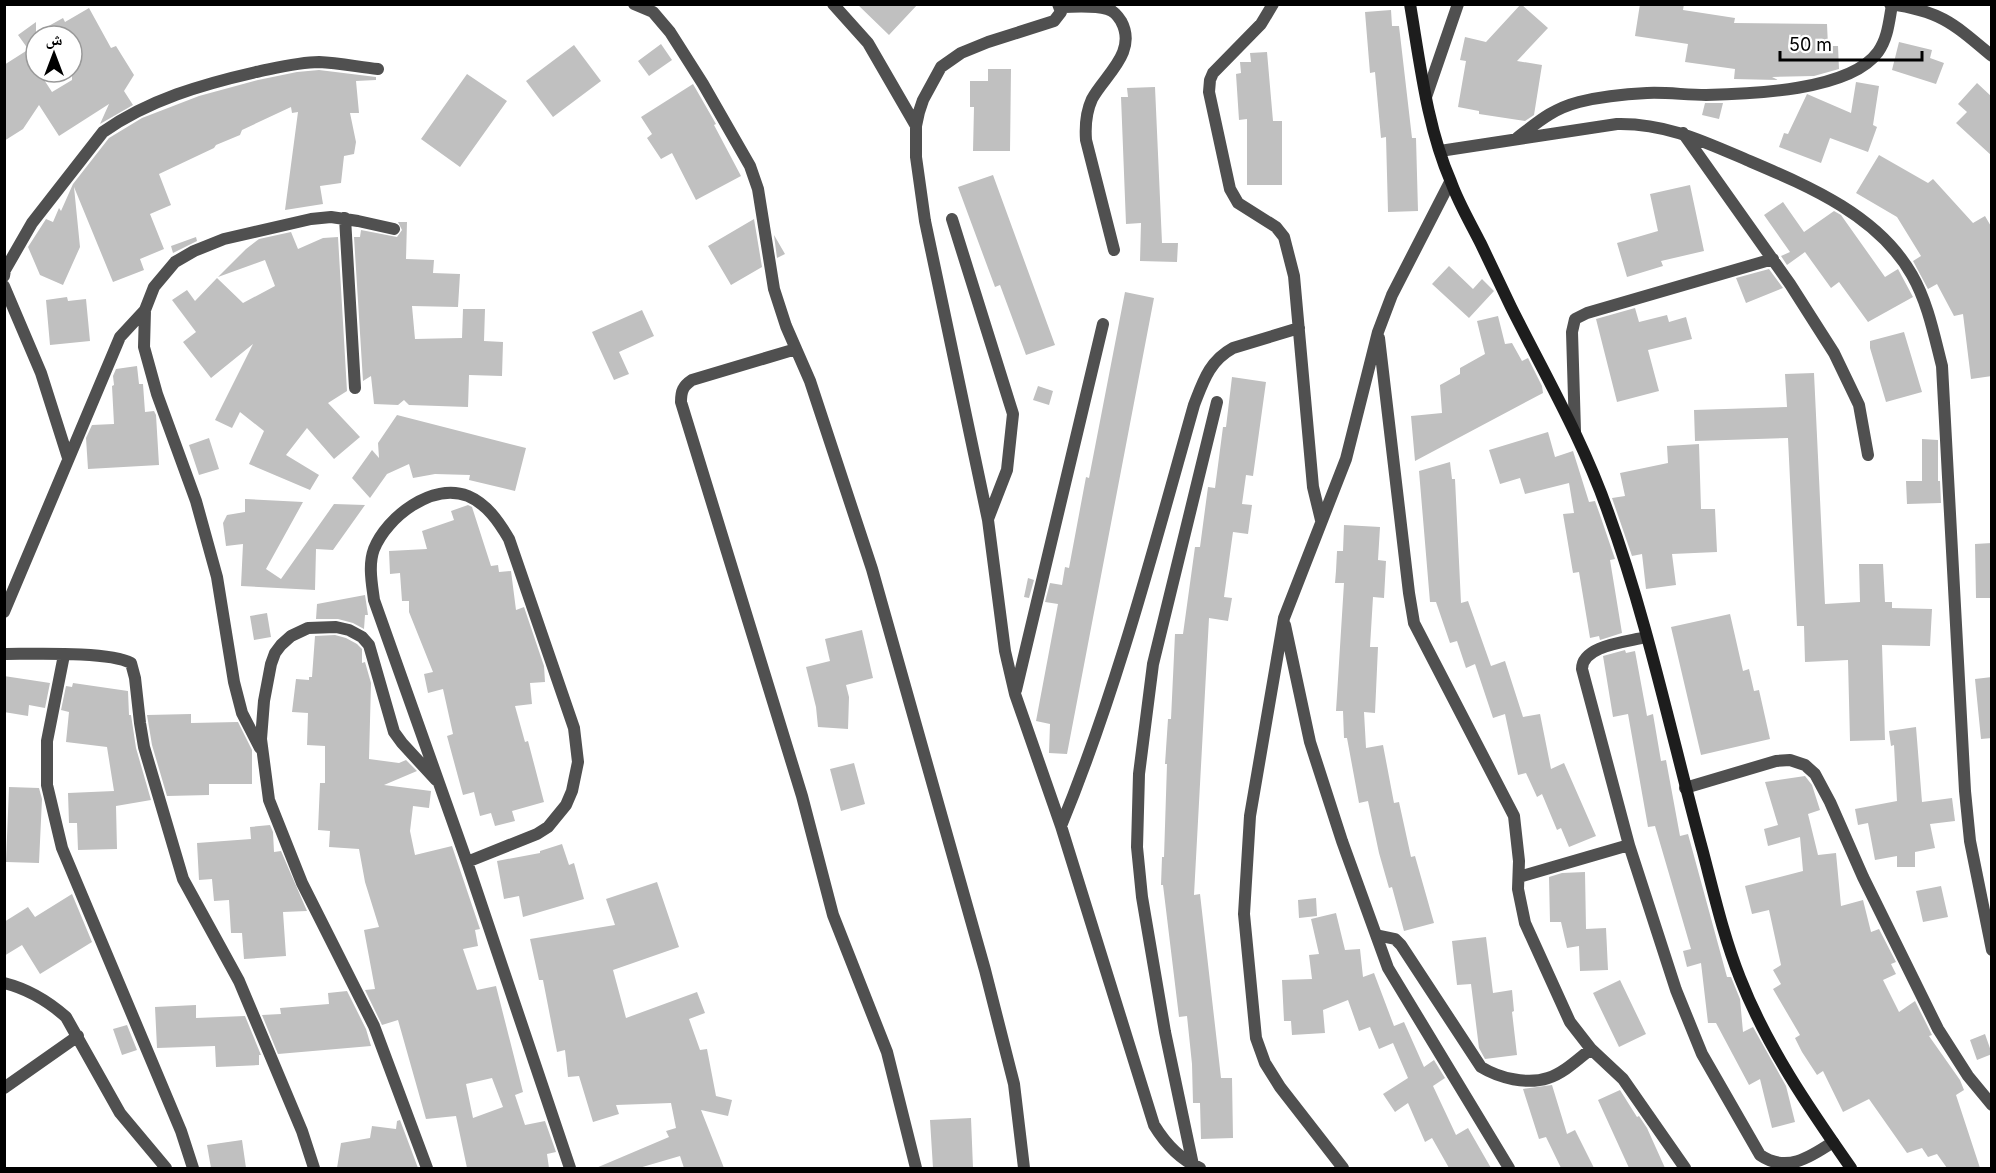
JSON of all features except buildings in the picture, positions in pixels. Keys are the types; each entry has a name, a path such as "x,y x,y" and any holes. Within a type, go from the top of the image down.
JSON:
{"street":[{"path":"634,4 653,12 670,32 750,166 758,189 774,289 810,381 872,569 985,970 1014,1084 1024,1168"},
{"path":"833,4 868,43 916,126"},
{"path":"1273,4 1261,24 1212,73 1209,92 1230,189 1238,203 1276,227 1287,245 1294,276 1313,487 1321,520"},
{"path":"1410,4 1426,97 1450,182 1575,431 1608,511 1646,637 1685,788 1739,976 1767,1037 1851,1168"},
{"path":"1426,97 1458,4"},
{"path":"1516,139 1549,113 1579,102 1647,93 1706,95 1787,91 1844,76 1857,70 1877,54 1886,37 1891,5 1937,14 1961,30 1992,56"},
{"path":"1114,250 1086,140 1085,128 1092,101 1123,53 1126,41 1125,32 1119,18 1109,10 1059,6 1061,12 1054,21 987,42 961,53 941,67 922,100 916,126 916,157 925,221 988,520 1005,651 1015,694 1061,826 1154,1125 1171,1148 1197,1167"},
{"path":"4,276 5,270 32,223 103,132 114,124 175,95 205,84 274,68 318,62 378,69"},
{"path":"1440,151 1617,124 1638,124 1682,132 1819,191 1868,225 1900,257 1912,275 1924,301 1941,366 1965,791 1970,841 1992,950"},
{"path":"1682,132 1773,259 1842,368 1859,405 1868,455"},
{"path":"1342,1168 1280,1087 1265,1063 1256,1038 1244,914 1250,816 1284,618 1346,459 1378,332 1392,295 1450,182"},
{"path":"345,218 355,388"},
{"path":"263,755 242,713 234,682 217,577 196,501 154,385 144,346 145,310 148,297 175,262 194,251 224,239 311,219 345,218 394,229"},
{"path":"952,219 1013,414 1006,470 988,520"},
{"path":"1575,431 1572,332 1575,319 1587,313 1773,259"},
{"path":"4,286 41,373 68,458"},
{"path":"4,612 120,337 145,310"},
{"path":"1015,694 1103,324"},
{"path":"1061,826 1080,780 1135,617 1194,405 1207,373 1214,362 1233,348 1299,328"},
{"path":"1378,332 1414,623 1514,816 1519,851 1518,890 1525,923 1570,1023 1591,1049 1623,1079 1685,1168"},
{"path":"796,349 692,380 684,385 681,402 802,796 833,915 887,1052 916,1168"},
{"path":"1197,1167 1165,1032 1142,897 1137,847 1138,774 1153,664 1217,402"},
{"path":"467,862 537,834 548,827 566,805 572,791 578,762 574,728 509,538 497,518 477,501 459,494 429,497 401,512 386,528 374,550 371,567 374,600 467,862 570,1168"},
{"path":"1284,618 1310,742 1342,841 1388,968 1509,1168"},
{"path":"427,1168 374,1026 302,883 269,800 261,739 264,701 275,654 281,645 300,631 314,627 336,627 349,630 362,637 369,645 394,732 439,783"},
{"path":"1646,637 1592,651 1587,654 1582,664 1629,845 1676,990 1702,1054 1760,1155 1774,1165 1790,1165 1813,1155 1833,1142"},
{"path":"4,654 94,656 126,660 131,663 144,747 183,879 239,981 302,1131 314,1168"},
{"path":"64,655 47,741 47,785 62,848 181,1131 193,1168"},
{"path":"1685,788 1776,761 1790,760 1805,765 1815,774 1938,1029 1968,1076 1992,1105"},
{"path":"1519,877 1629,845"},
{"path":"1376,935 1395,939 1401,945 1481,1067 1493,1074 1521,1080 1547,1078 1565,1069 1591,1049"},
{"path":"4,983 38,996 66,1017 120,1113 166,1168"},
{"path":"4,1088 78,1036"}]}
